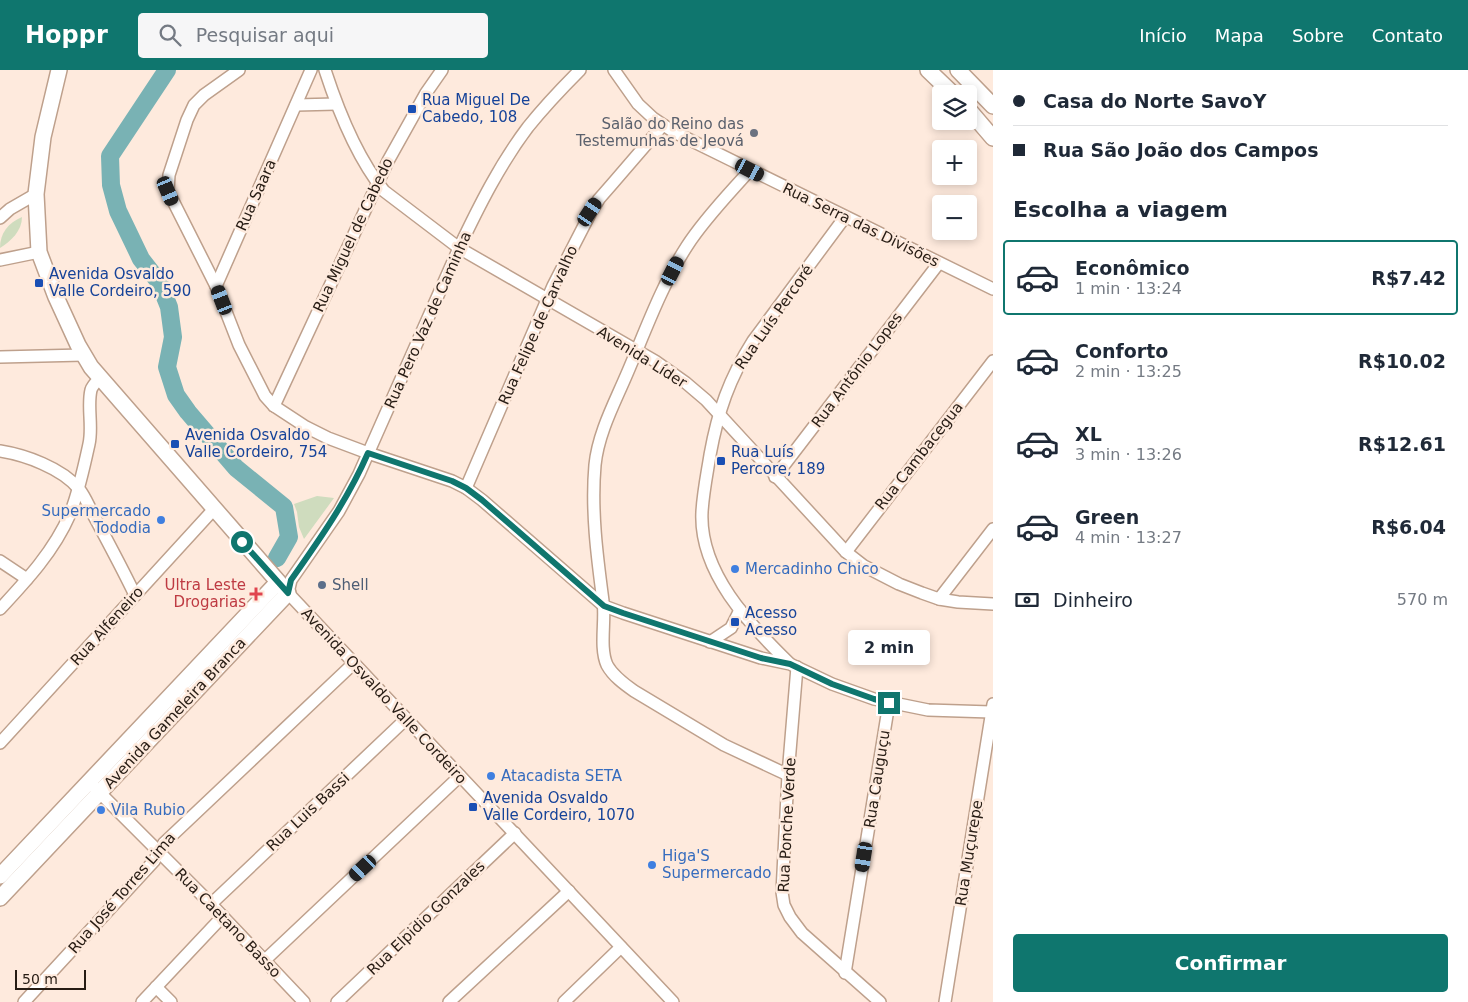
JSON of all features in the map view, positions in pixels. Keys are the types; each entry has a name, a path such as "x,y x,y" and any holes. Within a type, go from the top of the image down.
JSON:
{"main road":[{"name":"Avenida Osvaldo Valle Cordeiro","path":"59,70 43,137 36,194 39,252 56,297 83,355 91,367 214,509 286,585"},
{"path":"928,70 944,85"},
{"path":"958,70 993,106"},
{"path":"977,119 993,138"},
{"name":"Avenida Gameleira Branca","path":"0,898 94,787 286,585"},
{"name":"Avenida Gameleira Branca","path":"0,876 94,787"}],"street":[{"path":"239,70 204,95 194,105 187,120 169,175 168,191 216,286 239,345 265,396 274,406 306,427 328,438 442,477 466,488 604,606 710,642 794,666 832,684 889,703 928,710 992,708"},
{"name":"Rua Saara","path":"216,286 311,70"},
{"name":"Avenida Líder","path":"326,70 336,104 362,156 384,192 459,248 673,372 706,400 846,552 864,566 899,584 939,599 993,604"},
{"name":"Rua Miguel de Cabedo","path":"274,406 388,161 418,107 442,70"},
{"name":"Rua Pero Vaz de Caminha","path":"286,585 339,511 359,474 478,208 509,154 528,127 580,70"},
{"name":"Rua Serra das Divisões","path":"614,70 638,104 653,118 674,132 993,289"},
{"path":"296,105 336,104"},
{"name":"Rua Felipe de Carvalho","path":"466,488 577,238 599,199 664,126"},
{"path":"750,170 687,245 665,287 636,350 601,438 595,465 594,503 604,606 607,664 620,681 634,691 724,745 788,775"},
{"path":"0,218 10,209 36,194"},
{"name":"Rua Luís Percoré","path":"794,666 772,647 740,610 724,586 710,559 702,513 705,480 718,415 740,363 753,342 845,217"},
{"path":"0,260 39,252"},
{"name":"Rua Antônio Lopes","path":"775,477 940,263"},
{"path":"0,357 83,355"},
{"name":"Rua Cambacegua","path":"846,552 993,361"},
{"path":"0,609 27,579 58,537 70,514 79,489 90,440 91,389 100,378"},
{"path":"0,450 37,461 60,473 79,489 135,595"},
{"name":"Rua Alfeneiro","path":"0,743 214,509"},
{"path":"939,599 993,529"},
{"path":"0,561 27,579"},
{"name":"Avenida Osvaldo Valle Cordeiro","path":"286,585 353,664 673,1002"},
{"path":"710,642 731,628 740,610"},
{"name":"Rua José Torres Lima","path":"24,1002 154,861 164,843 353,664"},
{"name":"Rua Ponche Verde","path":"794,666 782,892 784,904 790,917 802,933 880,1002"},
{"name":"Rua Cauguçu","path":"845,973 889,703"},
{"name":"Rua Muçurepe","path":"945,1002 992,708"},
{"name":"Rua Luis Bassi","path":"211,904 406,719"},
{"path":"265,960 460,776"},
{"name":"Rua Caetano Basso","path":"94,787 223,916 304,1002"},
{"name":"Rua Elpidio Gonzales","path":"337,1002 514,834"},
{"path":"449,1002 569,891"},
{"path":"142,1002 223,916"},
{"path":"564,1002 621,947"},
{"path":"156,987 170,1002"}],"green space":[{"path":"22,217 22,222 15,235 0,248 3,233 13,222"},
{"path":"317,496 334,498 304,539 299,527 294,504"}],"waterway":[{"path":"167,70 110,156 111,185 118,211 141,259 159,282 169,307 173,337 167,367 176,395 188,412 236,468 284,507 289,537 277,558"}],"place":[{"name":"Rua Miguel De Cabedo, 108","path":"412,109"},
{"name":"Salão do Reino das Testemunhas de Jeová","path":"754,133"},
{"name":"Avenida Osvaldo Valle Cordeiro, 590","path":"39,283"},
{"name":"Avenida Osvaldo Valle Cordeiro, 754","path":"175,444"},
{"name":"Rua Luís Percore, 189","path":"721,461"},
{"name":"Supermercado Tododia","path":"161,520"},
{"name":"Mercadinho Chico","path":"735,569"},
{"name":"Shell","path":"322,585"},
{"name":"Ultra Leste Drogarias","path":"256,594"},
{"name":"Acesso Acesso","path":"735,622"},
{"name":"Atacadista SETA","path":"491,776"},
{"name":"Avenida Osvaldo Valle Cordeiro, 1070","path":"473,807"},
{"name":"Vila Rubio","path":"101,810"},
{"name":"Higa'S Supermercado","path":"652,865"}],"route":[{"path":"242,542 288,593 291,580 339,511 368,453 442,477 466,488 604,606 761,658 790,664 832,684 889,703"}]}
